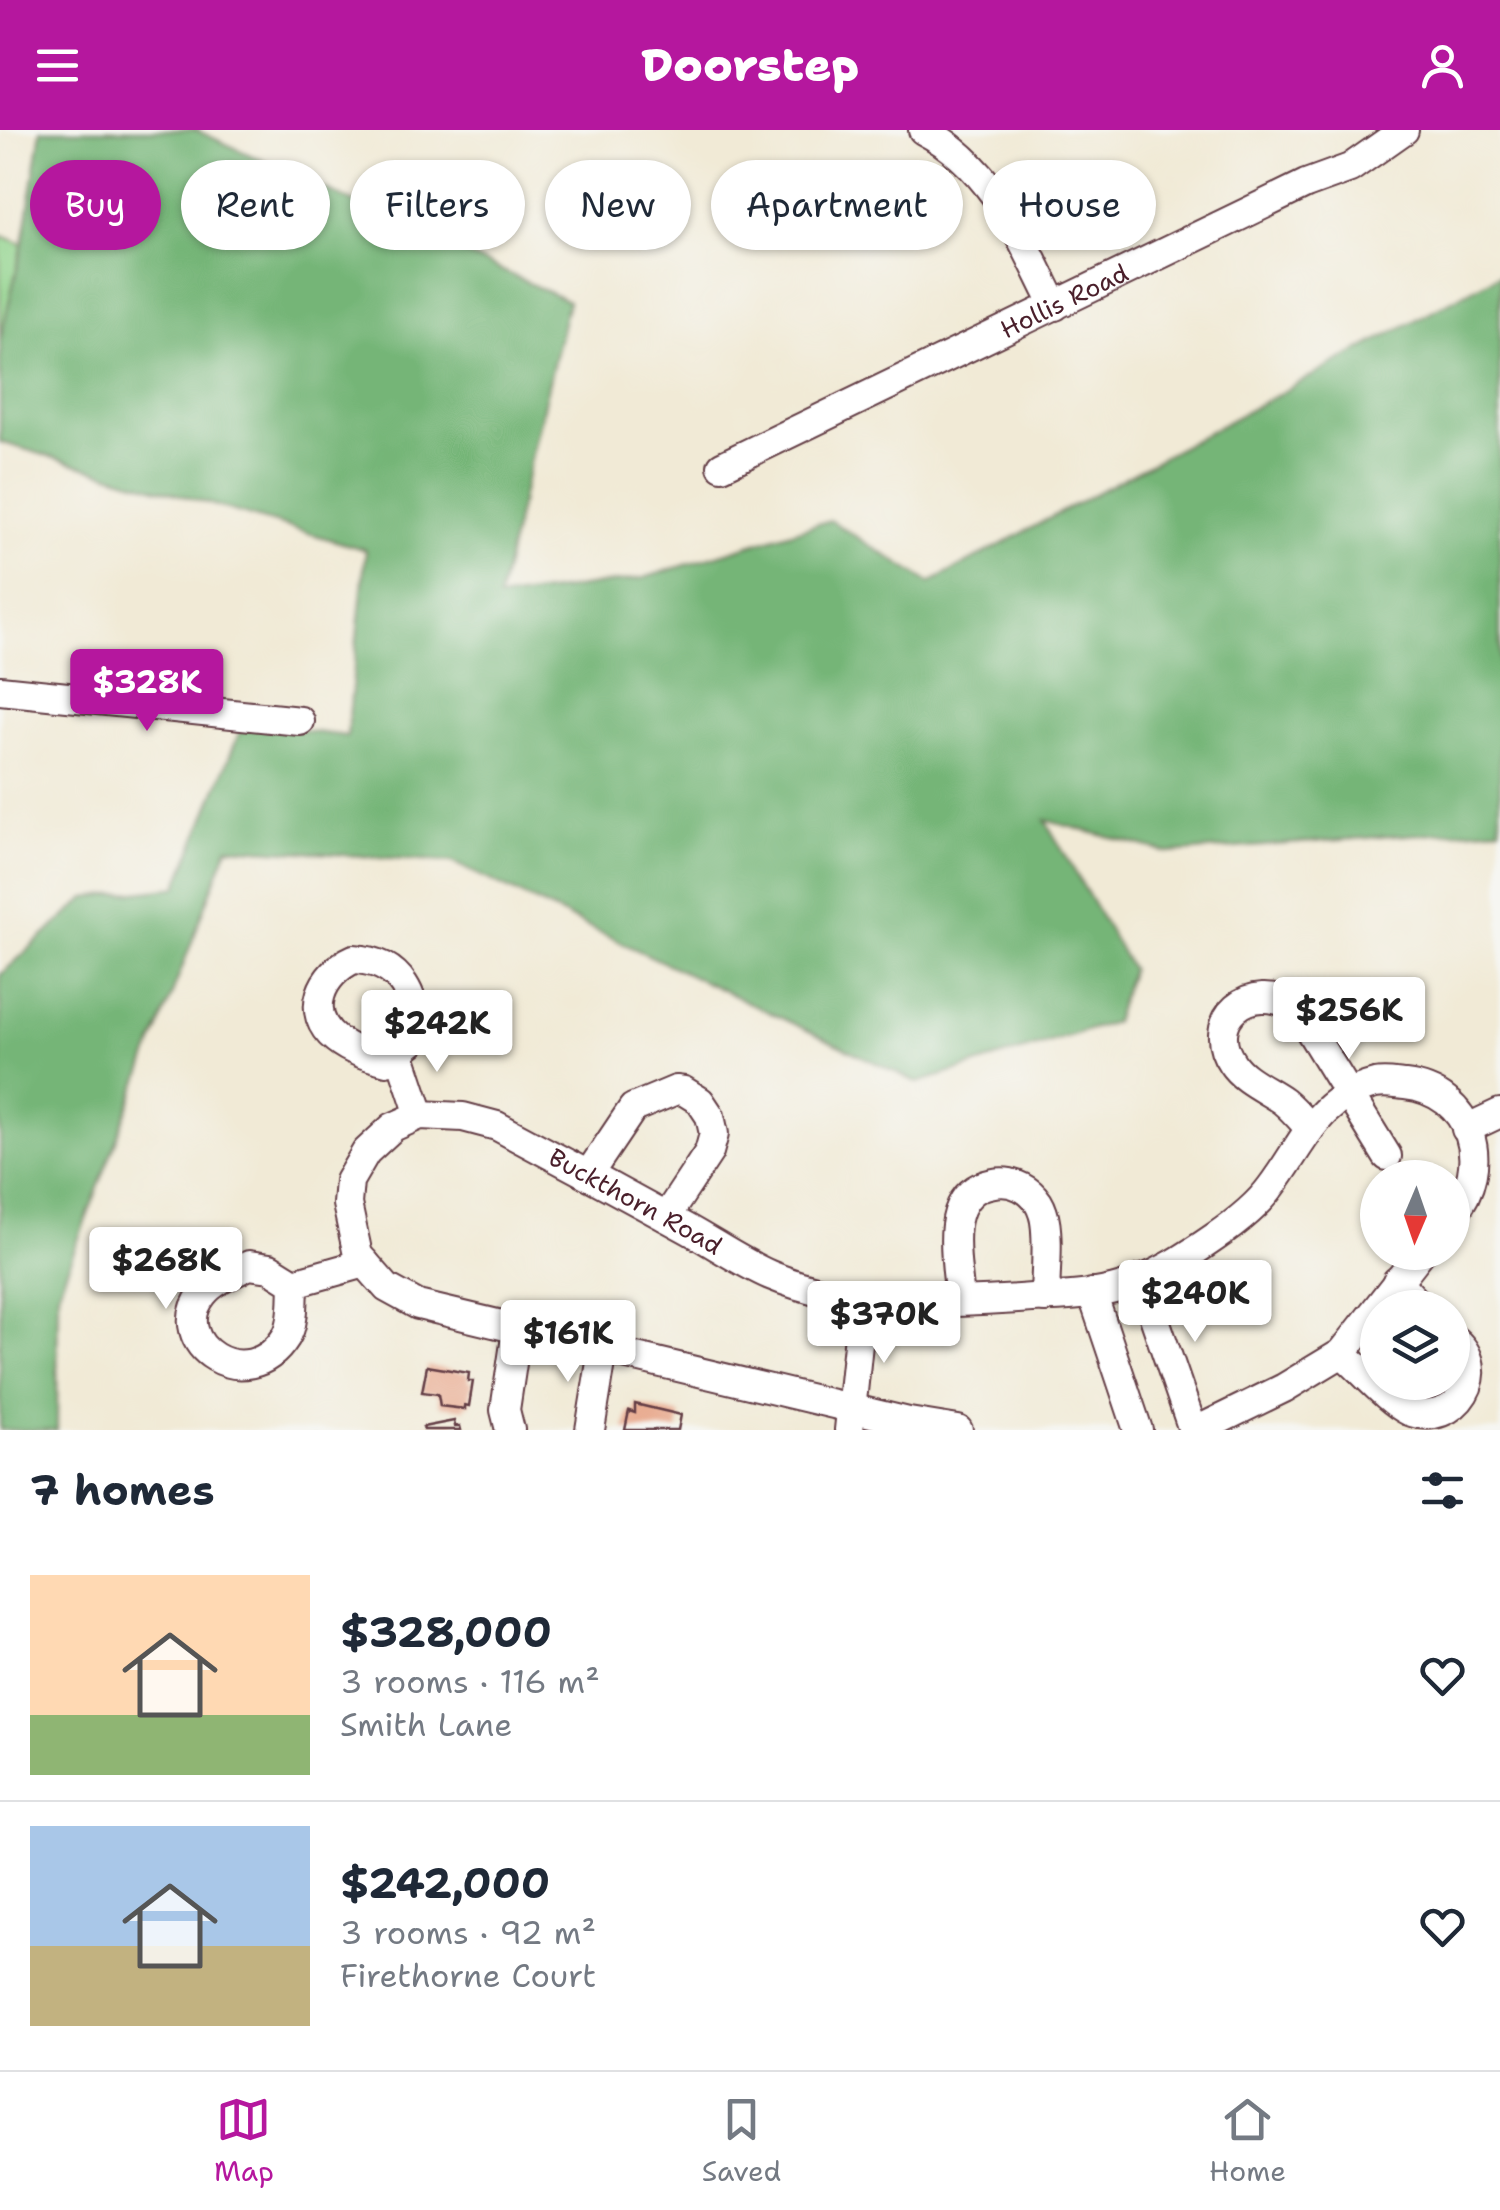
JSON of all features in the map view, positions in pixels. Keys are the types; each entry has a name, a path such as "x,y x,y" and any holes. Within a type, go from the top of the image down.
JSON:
{"street":[{"path":"922,130 959,153 999,197 1055,306"},
{"name":"Hollis Road","path":"722,466 1306,184 1350,168 1404,130"},
{"path":"0,690 300,721"},
{"path":"1310,1129 1286,1104 1236,1069 1226,1054 1223,1036 1228,1019 1239,1005 1255,997 1281,998 1296,1008 1386,1156"},
{"path":"399,1052 420,1115 393,1127 366,1152 349,1181 347,1204 358,1255 387,1288 418,1306 603,1350 850,1419 946,1429"},
{"path":"1348,1093 1380,1082 1417,1086 1446,1098 1466,1129 1476,1156 1470,1181"},
{"path":"588,1175 633,1108 676,1090 684,1091 700,1101 710,1116 714,1134 709,1152 666,1217"},
{"name":"Buckthorn Road","path":"420,1115 463,1117 497,1126 770,1275 826,1290 895,1301 960,1302 1045,1298 1120,1288 1172,1266 1219,1235 1269,1191 1320,1115 1348,1093"},
{"path":"1466,1129 1500,1112"},
{"path":"960,1302 958,1212 975,1190 992,1182 1024,1188 1038,1201 1045,1218 1045,1298"},
{"path":"294,1283 366,1263"},
{"path":"1142,1279 1196,1430 1284,1388 1342,1353 1406,1270"},
{"path":"1397,1281 1405,1290"},
{"path":"1092,1292 1138,1430"},
{"path":"850,1419 863,1296"},
{"path":"507,1420 516,1330"},
{"path":"590,1430 603,1350"},
{"path":"1342,1353 1360,1369"},
{"path":"1394,1400 1403,1408 1429,1416 1442,1414 1461,1400"}],"green space":[{"path":"41,130 196,130 261,160 181,160 181,250 330,250 330,192 350,201 350,250 457,250 568,301 498,599 644,578 830,520 930,583 1500,274 1500,828 1168,853 1045,820 1131,969 1114,1022 918,1083 452,862 228,847 58,1293 57,1430 0,1430 0,975 86,898 177,887 243,723 347,736 366,550 0,442 0,340 30,200 30,250 161,250 161,160 36,160"},
{"path":"0,235 23,244 0,340"}],"building":[{"path":"427,1366 469,1373 468,1381 473,1381 469,1406 440,1406 438,1394 422,1392"},
{"path":"635,1404 681,1415 678,1430 625,1430 629,1411 635,1413"},
{"path":"454,1421 461,1430 423,1427"}]}
